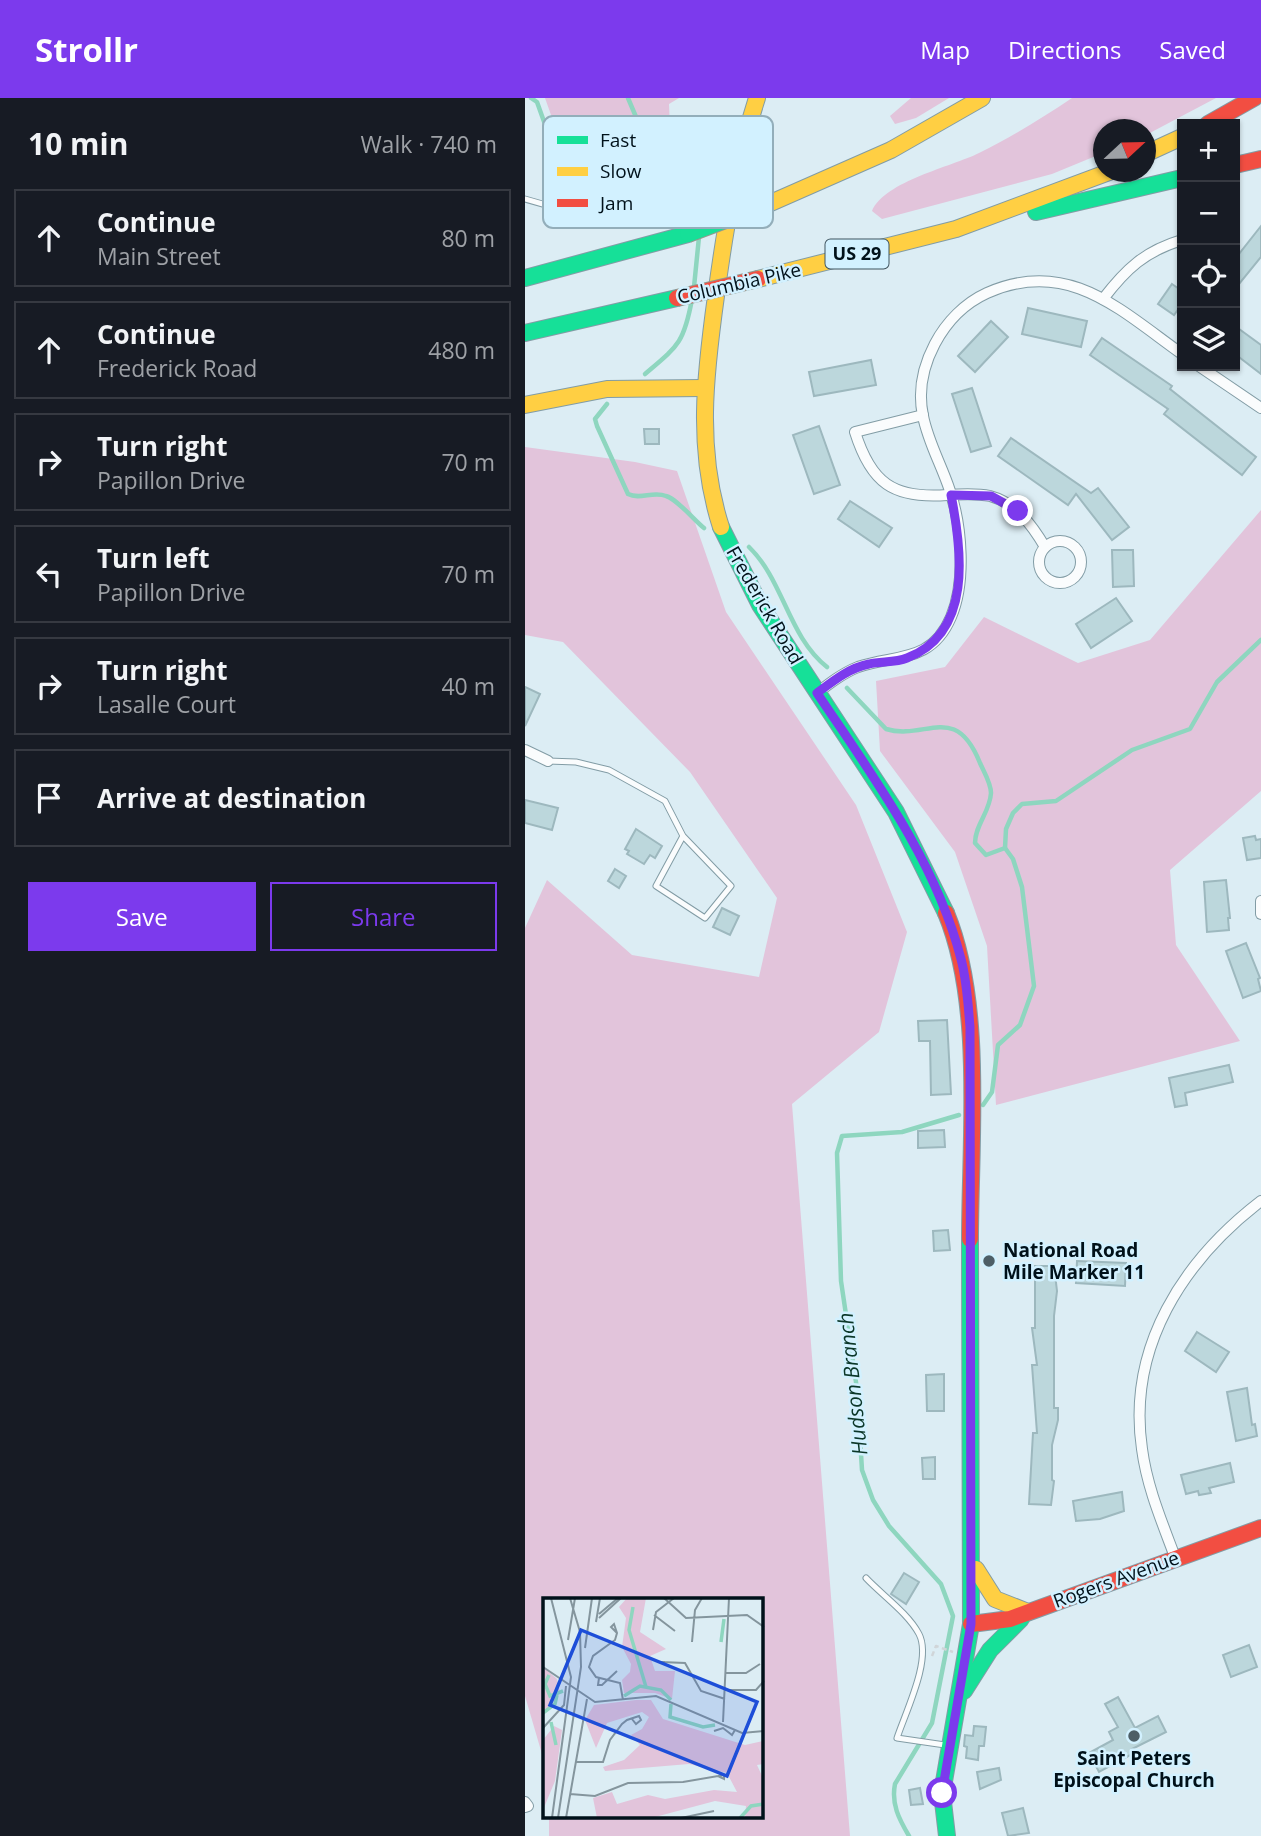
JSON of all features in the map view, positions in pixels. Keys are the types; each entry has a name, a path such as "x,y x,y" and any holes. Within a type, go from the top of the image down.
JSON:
{"main road":[{"name":"Frederick Road","path":"752,116 757,98"},
{"path":"891,150 982,98"},
{"path":"773,202 891,150 996,98"},
{"path":"1217,119 1254,98"},
{"path":"1156,149 1177,139"},
{"path":"1240,164 1261,159"},
{"name":"Columbia Pike","path":"525,333 758,279 956,229 1093,178"},
{"path":"956,229 1177,179"},
{"path":"525,278 704,228"},
{"name":"Frederick Road","path":"726,228 703,388 705,464 711,496 723,531 770,621 882,790 916,848 940,898 962,961 970,1027 972,1559 971,1624 952,1725"},
{"path":"525,405 607,389 703,388"},
{"name":"Rogers Avenue","path":"971,1624 991,1624 1175,1557 1259,1533"},
{"path":"972,1559 983,1588 991,1598 1010,1609 1028,1612"},
{"path":"947,1836 940,1744 952,1725 971,1678 1003,1635 1028,1612"}],"street":[{"path":"1103,299 1125,270 1142,256 1177,242"},
{"path":"817,693 855,668 906,659 934,640 944,629 954,604 960,567 951,495 923,415 922,392 932,351 953,318 980,297 1010,285 1041,280 1083,288 1177,351"},
{"path":"1206,371 1261,408"},
{"path":"923,415 855,432 862,454 889,487 908,495 991,496 1018,511 1045,547"},
{"path":"1057,541 1076,547 1082,560 1073,579 1060,583 1042,573 1039,560 1045,547 1057,541"},
{"path":"525,750 548,761"},
{"path":"1261,901 1261,915"},
{"path":"1175,1557 1156,1506 1141,1448 1139,1410 1145,1367 1156,1326 1195,1264 1216,1239 1261,1201"},
{"path":"525,1802 528,1806 525,1807"}],"lane":[{"path":"525,199 543,204"},
{"path":"548,761 595,765 665,802 683,836 731,886 705,918 656,886 683,836"},
{"path":"866,1578 918,1631 923,1645 921,1666 897,1738 940,1744"}],"path":[{"path":"936,1646 956,1653"}],"shaded area":[{"path":"545,98 679,98 669,104 669,116 551,116"},
{"path":"911,98 949,98 916,118 895,124 890,116"},
{"path":"1072,98 1216,98 1156,130 1156,119 1093,119 1093,157 1052,174 882,219 872,211 879,200 904,183 967,158 1027,127"},
{"path":"525,447 635,462 677,471 726,612 856,805 907,932 879,1032 792,1104 850,1836 549,1836 549,1818 763,1818 763,1598 543,1598 543,1758 525,1696 525,928 547,880 632,955 759,977 777,898 690,772 563,642 525,635"},
{"path":"1261,510 1261,791 1170,870 1176,945 1240,1041 996,1105 987,946 955,852 880,751 876,681 945,667 984,617 1078,663 1150,640"}],"building":[{"path":"1261,226 1261,257 1240,283 1240,253"},
{"path":"1172,284 1177,288 1177,311 1174,315 1158,304"},
{"path":"1028,308 1087,321 1081,347 1022,334"},
{"path":"991,321 1008,337 975,372 958,356"},
{"path":"1240,330 1261,345 1261,374 1240,358"},
{"path":"1102,338 1172,386 1170,389 1256,457 1242,475 1164,414 1168,409 1090,355"},
{"path":"871,360 876,385 814,396 809,372"},
{"path":"972,388 991,446 971,452 952,394"},
{"path":"819,426 840,485 814,494 793,435"},
{"path":"644,429 659,429 659,444 645,444"},
{"path":"1011,438 1091,493 1098,488 1129,527 1112,540 1076,494 1068,505 998,456"},
{"path":"850,501 892,528 879,547 838,519"},
{"path":"1112,550 1133,550 1134,586 1113,587"},
{"path":"1116,598 1132,621 1091,648 1076,624"},
{"path":"525,687 540,694 525,726"},
{"path":"525,800 558,808 552,830 525,823"},
{"path":"636,829 662,846 655,858 650,855 644,864 627,854 629,851 625,849"},
{"path":"1255,836 1256,840 1261,839 1261,858 1247,860 1243,838"},
{"path":"615,869 626,876 619,888 608,881"},
{"path":"1226,880 1229,930 1207,932 1204,882"},
{"path":"722,908 739,916 730,935 713,927"},
{"path":"1246,943 1260,978 1261,991 1243,998 1226,951"},
{"path":"947,1020 951,1094 931,1095 930,1041 919,1041 918,1021"},
{"path":"1229,1065 1233,1082 1185,1093 1187,1105 1175,1107 1169,1078"},
{"path":"944,1130 945,1147 918,1148 918,1131"},
{"path":"948,1230 950,1250 934,1251 933,1231"},
{"path":"1077,1261 1126,1263 1125,1286 1076,1283"},
{"path":"1035,1266 1054,1266 1057,1291 1054,1316 1054,1408 1058,1408 1058,1420 1052,1445 1054,1481 1051,1505 1029,1504 1033,1433 1037,1433 1032,1365 1037,1365 1032,1328 1035,1328"},
{"path":"1197,1332 1229,1352 1216,1372 1185,1351"},
{"path":"944,1374 944,1411 927,1411 926,1375"},
{"path":"1247,1388 1252,1425 1255,1424 1257,1436 1236,1441 1227,1392"},
{"path":"935,1457 935,1479 923,1479 922,1458"},
{"path":"1230,1463 1234,1482 1209,1488 1211,1493 1199,1495 1198,1491 1186,1494 1181,1475"},
{"path":"1122,1492 1124,1511 1100,1519 1076,1521 1073,1501"},
{"path":"904,1573 919,1582 906,1604 891,1594"},
{"path":"1249,1645 1257,1667 1231,1677 1223,1655"},
{"name":"Saint Peters Episcopal Church","path":"1118,1697 1135,1728 1158,1716 1166,1732 1132,1749 1134,1753 1099,1772 1089,1753 1113,1740 1109,1732 1118,1727 1105,1704"},
{"path":"974,1726 986,1727 984,1746 979,1746 978,1760 966,1758 967,1747 964,1746 965,1735 973,1736"},
{"path":"999,1768 1001,1780 980,1789 977,1772"},
{"path":"920,1788 923,1804 911,1805 909,1790"},
{"path":"1023,1808 1029,1833 1008,1836 1002,1813"}],"waterway":[{"path":"531,98 537,102 543,119"},
{"name":"Hudson Branch","path":"628,98 636,116"},
{"name":"Hudson Branch","path":"694,287 699,237"},
{"name":"Hudson Branch","path":"645,374 678,342 686,325 692,299"},
{"name":"Hudson Branch","path":"607,404 595,419 628,494 656,494 670,498 704,528"},
{"name":"Hudson Branch","path":"749,547 770,576 803,640 827,667"},
{"path":"1005,848 1006,829 1013,813 1022,804 1056,801 1132,750 1190,729 1217,682 1261,640"},
{"name":"Hudson Branch","path":"847,688 886,729 914,731 939,727 960,733 970,744 990,785 990,800 977,830 975,843 986,855 1005,848 1013,859 1022,887 1034,986 1020,1025 998,1045 992,1092 983,1105"},
{"name":"Hudson Branch","path":"909,1836 895,1805 895,1784 932,1723 953,1616 941,1584 889,1526 873,1500 862,1470 857,1389 841,1281 837,1153 842,1136 902,1132 959,1115"}],"traffic: fast":[{"path":"1036,212 1177,179"},
{"path":"688,234 704,228"},
{"path":"525,278 688,234"},
{"path":"525,333 677,298"},
{"path":"721,527 760,605 896,812 946,913"},
{"path":"947,1836 942,1793 971,1624 970,1239"},
{"path":"964,1691 990,1650 1021,1619"}],"traffic: slow":[{"path":"752,116 757,98"},
{"path":"773,202 891,150 982,98"},
{"path":"1156,149 1177,139"},
{"path":"758,279 956,229 1093,178"},
{"path":"721,527 708,470 705,412 712,325 726,228"},
{"path":"525,405 607,389 703,388"},
{"path":"976,1569 995,1599 1028,1612"}],"traffic: jam":[{"path":"1217,119 1254,98"},
{"path":"1240,164 1261,159"},
{"path":"677,298 758,279"},
{"path":"946,913 958,949 970,1030 970,1239"},
{"path":"971,1624 1010,1619 1261,1528"}],"place":[{"name":"National Road Mile Marker 11","path":"989,1261"},
{"name":"Saint Peters Episcopal Church","path":"1134,1736"}],"route":[{"path":"942,1793 971,1624 970,1027 967,991 954,934 916,848 882,790 817,693 855,668 906,659 921,651 944,629 951,616 958,589 960,567 957,524 951,495 991,496 1018,511"}]}
